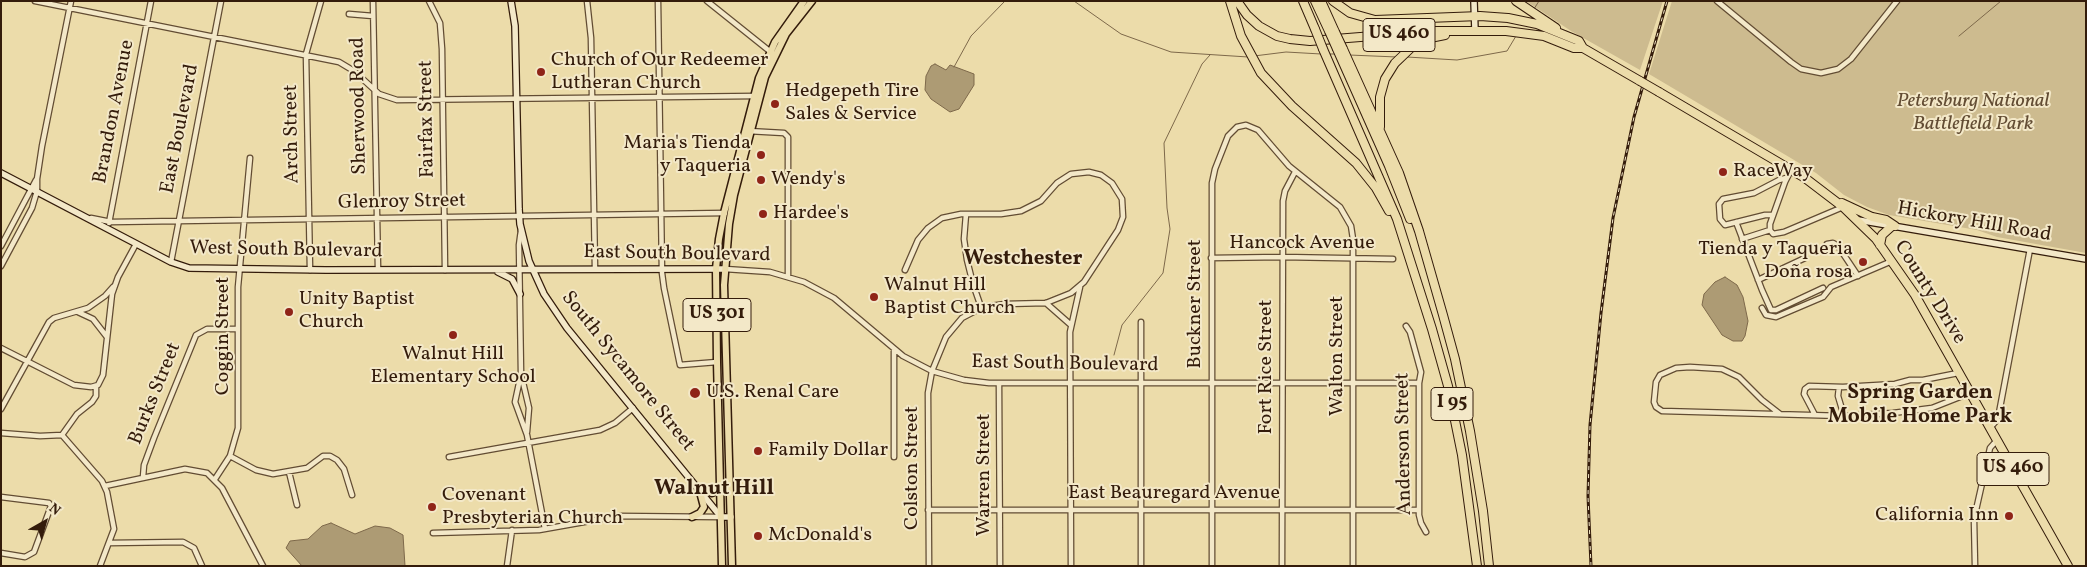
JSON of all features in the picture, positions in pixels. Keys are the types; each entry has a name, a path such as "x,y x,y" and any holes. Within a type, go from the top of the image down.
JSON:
{"highway":[{"path":"1230,1 1241,36 1261,73 1278,93 1341,149 1367,176 1383,199 1406,247"},
{"name":"US 460","path":"1237,1 1258,26 1277,36 1290,40 1310,41 1436,31 1474,31"},
{"name":"I 95","path":"1303,1 1380,178 1406,247 1448,386 1467,485 1477,566"},
{"path":"1315,1 1381,134 1405,190 1429,270"},
{"path":"1321,1 1332,32"},
{"name":"US 460","path":"1334,1 1350,13 1376,20 1474,16"},
{"path":"1516,1 1562,33"},
{"name":"County Drive","path":"1474,16 1522,20 1562,33 1579,41 1583,48 1791,170 1833,198 1858,220 1893,261 1915,295 2068,566"},
{"path":"1381,134 1380,97 1386,79 1395,63 1405,52 1420,41 1465,31"},
{"name":"County Drive","path":"1474,31 1527,33 1544,36 1574,48 1583,48"},
{"name":"I 95","path":"1340,49 1389,166 1429,270 1455,359 1470,431 1483,510 1489,566"},
{"path":"1833,198 1872,217 1886,220 1893,226 1882,235 1880,245"}],"main road":[{"name":"US 301","path":"722,566 716,269 757,96 772,53 785,26 804,1"},
{"name":"US 301","path":"772,53 812,1"},
{"name":"US 301","path":"728,213 725,269 732,566"},
{"path":"699,488 712,493 718,490 721,484"},
{"path":"692,517 703,509 704,504 699,488"}],"street":[{"path":"35,1 339,62 347,66 382,97 397,100 757,96"},
{"path":"1,266 29,214 71,1"},
{"name":"Brandon Avenue","path":"108,226 151,1"},
{"name":"East Boulevard","path":"171,262 220,1"},
{"name":"Sherwood Road","path":"373,1 378,269"},
{"name":"Fairfax Street","path":"430,1 437,15 442,36 445,270"},
{"name":"South Sycamore Street","path":"511,1 515,26 519,216 533,269 544,294 560,319 721,517"},
{"path":"588,1 591,38 595,269"},
{"path":"658,1 662,269 664,288 680,365 717,362"},
{"path":"707,1 772,53"},
{"path":"1474,1 1474,31"},
{"path":"1717,1 1801,69 1821,73 1838,69 1852,59 1897,1"},
{"name":"Arch Street","path":"310,270 306,54 322,2"},
{"path":"349,14 373,16"},
{"name":"Buckner Street","path":"1212,566 1211,258 1213,176 1228,136 1233,130 1246,125 1254,128 1295,172"},
{"path":"748,131 786,133 788,137 788,276"},
{"name":"Coggin Street","path":"215,479 230,456 238,428 237,329 239,269 250,158"},
{"path":"1770,230 1773,215 1786,178 1791,170"},
{"path":"906,270 915,245 928,228 947,216 1001,214 1022,211 1042,201 1061,179 1071,174 1082,172 1095,173 1107,178 1121,195 1123,205 1121,224 1080,286 1071,325 1071,566"},
{"name":"Fort Rice Street","path":"1282,566 1283,196 1287,184 1295,172"},
{"name":"Walton Street","path":"1295,172 1334,201 1345,212 1352,232 1353,566"},
{"name":"West South Boulevard","path":"1,173 82,215 108,226 136,244 171,262 189,268 310,270 533,269"},
{"path":"1773,215 1765,215 1725,225 1722,223 1718,209 1721,200 1754,194 1786,178"},
{"path":"1,246 34,190"},
{"path":"1770,230 1776,234 1784,232 1843,207"},
{"name":"Glenroy Street","path":"108,226 178,221 728,213"},
{"path":"966,214 964,239 967,260 981,307 1005,304 1046,304 1066,296 1080,286"},
{"name":"Hickory Hill Road","path":"1858,220 2086,259"},
{"path":"1736,222 1769,307 1774,311 1823,288"},
{"name":"South Sycamore Street","path":"521,229 519,245 521,374"},
{"path":"1742,239 1770,230"},
{"path":"1827,244 1833,243 1838,246 1858,276"},
{"path":"62,435 77,414 92,402 96,396 96,386 101,380 115,284 136,244"},
{"path":"1990,428 1997,420 1999,413 2030,249"},
{"name":"Hancock Avenue","path":"1211,258 1393,259"},
{"path":"1758,280 1805,258"},
{"path":"1762,308 1766,314 1776,317 1823,296 1831,287 1893,261"},
{"name":"East South Boulevard","path":"533,269 725,269 770,272 788,276 834,298 894,349 932,371 964,380 999,383 1419,383"},
{"path":"491,270 508,276 520,294"},
{"path":"1,409 49,322 54,318 76,312 99,301 115,284"},
{"path":"1046,304 1071,325"},
{"name":"Colston Street","path":"929,566 928,393 932,371 941,348 951,330 962,318 981,307"},
{"path":"76,312 93,319 107,337"},
{"path":"1141,322 1141,566"},
{"name":"Anderson Street","path":"1406,326 1410,332 1421,376 1419,383 1419,510 1420,523 1426,532"},
{"name":"Burks Street","path":"143,477 144,465 196,335 207,329 237,329"},
{"path":"1,348 74,385 96,386"},
{"path":"894,349 894,457"},
{"path":"1780,414 1762,400 1739,377 1722,369 1676,368 1660,375 1656,382 1654,402 1656,408 1662,411 1844,416 1932,408 1970,393"},
{"path":"1814,415 1804,394 1805,389 1809,386 1839,387 1896,384 1958,373"},
{"path":"521,374 515,402 527,436 545,529"},
{"path":"521,374 529,408 527,436"},
{"name":"Warren Street","path":"999,383 1000,566"},
{"path":"1839,387 1838,396 1844,416"},
{"path":"449,457 605,428 615,423 633,408"},
{"path":"1,432 40,436 62,435 105,486 114,524 100,566"},
{"path":"1975,566 1974,519 1990,448 1997,440"},
{"path":"230,456 263,473 273,474 307,468 327,455 337,460 345,471 352,495"},
{"path":"105,486 190,468 207,472 222,488 263,566"},
{"path":"289,472 297,505"},
{"path":"1,497 50,505 44,528 34,552 25,557 1,553"},
{"name":"East Beauregard Avenue","path":"928,510 1419,510"},
{"path":"433,533 545,529 618,516 731,517"},
{"path":"507,566 512,530"},
{"path":"109,543 184,542 194,548 202,566"}],"green space":[{"path":"1526,1 1663,1 1640,70 1571,31"},
{"name":"Petersburg National Battlefield Park","path":"1672,1 2086,1 2086,253 1997,237 1977,230 1889,215 1867,207 1844,195 1816,173 1649,74"}],"shaded area":[{"path":"935,64 946,70 950,65 974,74 974,85 959,109 950,112 931,99 925,90 926,76 931,66"},
{"path":"1725,277 1737,285 1743,297 1748,321 1742,341 1733,341 1722,335 1702,305 1704,294 1715,282"},
{"path":"331,523 355,534 375,526 390,528 403,535 405,566 302,566 286,548 290,541 308,539 322,526"}],"waterway":[{"path":"954,67 971,36 1005,1"},
{"path":"1074,1 1121,34 1171,52 1248,57"},
{"path":"1534,9 1539,1"},
{"path":"1959,36 2001,1"},
{"path":"1407,57 1457,60 1507,51 1516,36"},
{"path":"1254,56 1286,52 1321,54"},
{"path":"1114,355 1122,325 1163,273 1170,229 1167,208 1164,143 1202,64 1210,55"},
{"path":"1349,55 1397,57"}],"railway":[{"path":"1591,566 1588,496 1590,425 1613,218 1634,117 1667,1"}],"place":[{"name":"Church of Our Redeemer Lutheran Church","path":"541,72"},
{"name":"Hedgepeth Tire Sales & Service","path":"775,104"},
{"name":"Maria's Tienda y Taqueria","path":"761,155"},
{"name":"RaceWay","path":"1723,172"},
{"name":"Wendy's","path":"761,180"},
{"name":"Hardee's","path":"763,214"},
{"name":"Tienda y Taqueria Doña rosa","path":"1863,262"},
{"name":"Walnut Hill Baptist Church","path":"874,297"},
{"name":"Unity Baptist Church","path":"289,312"},
{"name":"Walnut Hill Elementary School","path":"453,335"},
{"name":"U.S. Renal Care","path":"695,393"},
{"name":"Family Dollar","path":"758,451"},
{"name":"Covenant Presbyterian Church","path":"432,507"},
{"name":"California Inn","path":"2009,516"},
{"name":"McDonald's","path":"758,536"}],"district":[{"name":"Westchester","path":"1023,260"},
{"name":"Spring Garden Mobile Home Park","path":"1920,406"},
{"name":"Walnut Hill","path":"714,490"}]}
